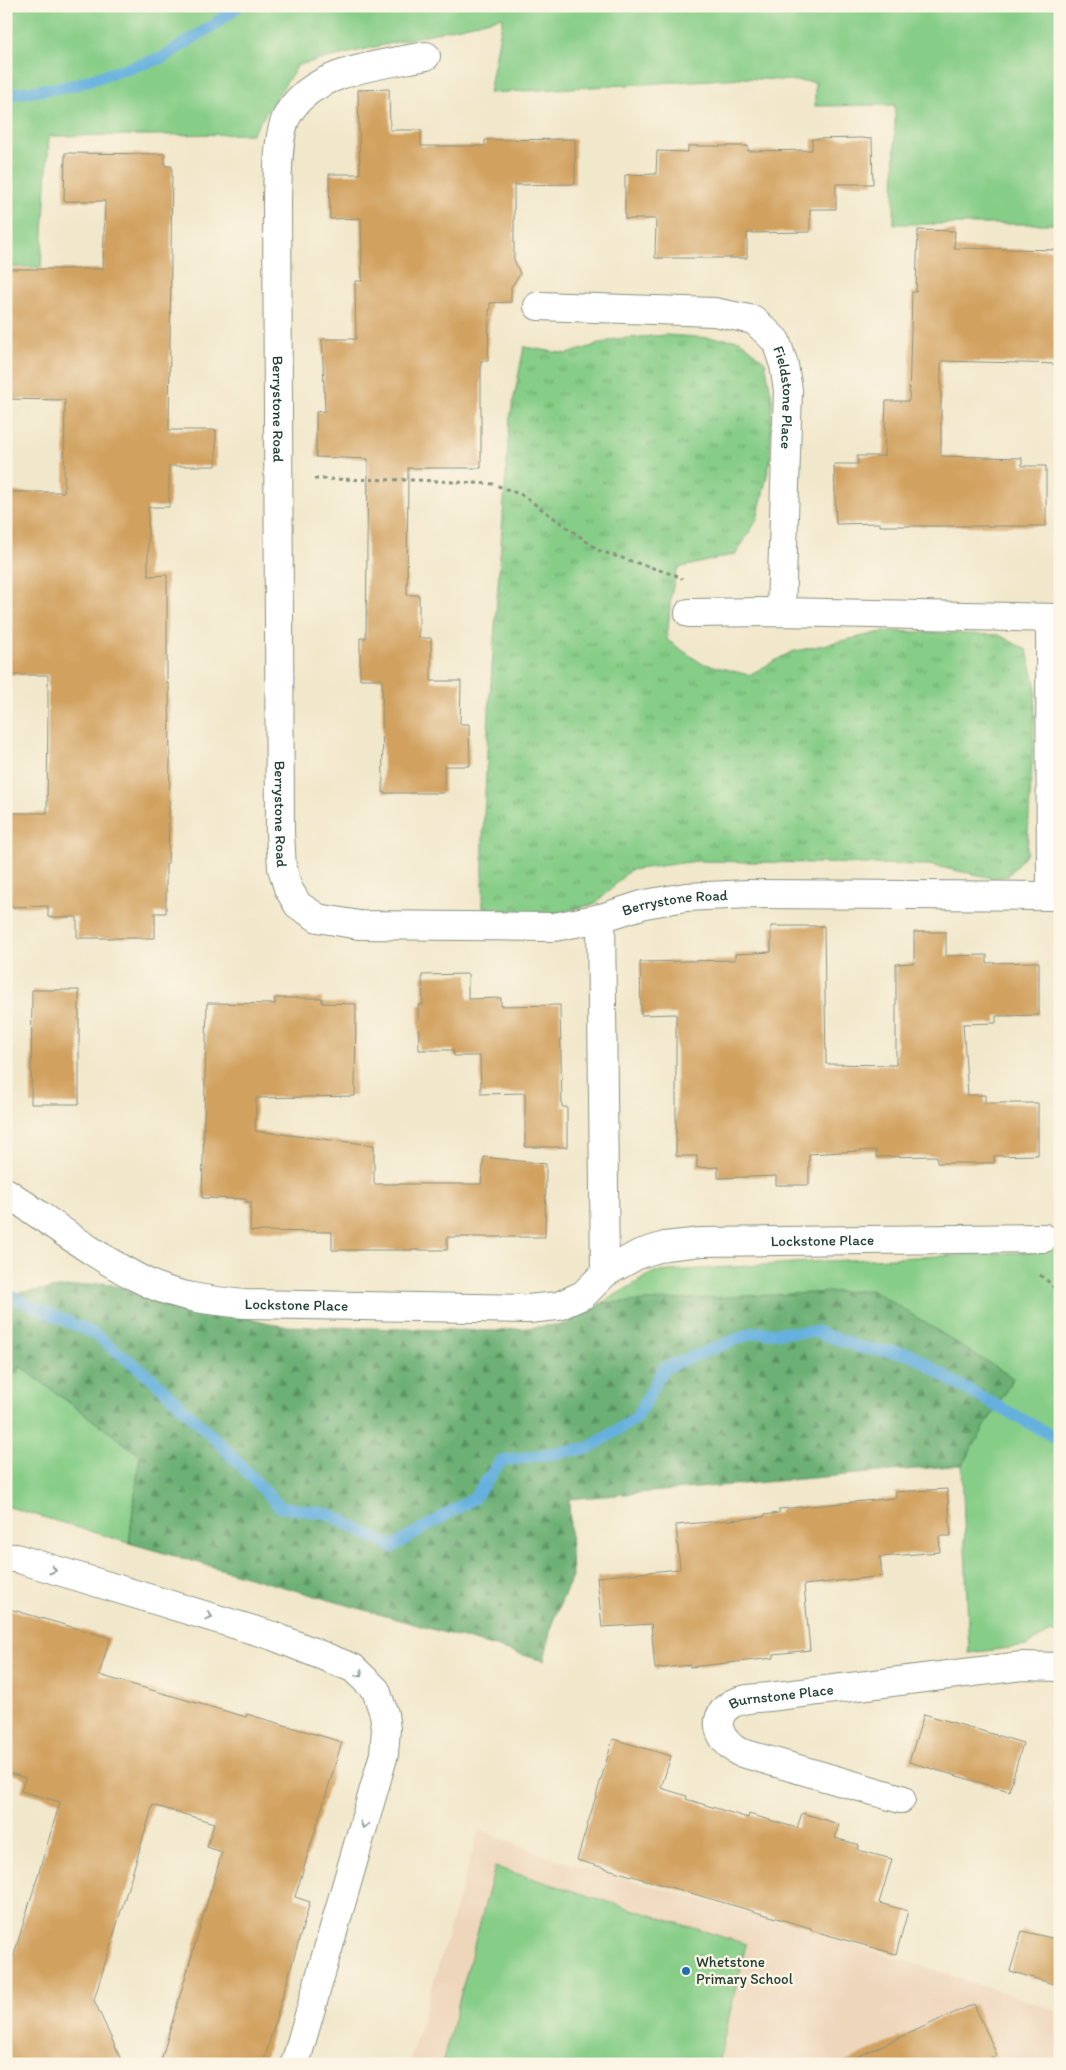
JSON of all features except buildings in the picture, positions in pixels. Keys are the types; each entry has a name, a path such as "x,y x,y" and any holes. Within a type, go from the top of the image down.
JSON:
{"street":[{"name":"Berrystone Road","path":"426,56 363,68 326,80 306,92 287,114 279,148 277,198 280,833 282,868 288,888 298,905 318,918 359,925 554,927 602,918 645,904 695,897 749,894 1055,896 1055,618"},
{"name":"Fieldstone Place","path":"538,306 714,312 754,320 776,340 784,365 788,390 781,612"},
{"path":"689,613 781,612 1055,618"},
{"path":"602,918 605,1273"},
{"name":"Lockstone Place","path":"6,1192 103,1257 149,1284 200,1300 265,1304 528,1309 558,1306 583,1295 605,1273 639,1254 665,1246 701,1242 1044,1238"},
{"path":"6,1558 26,1561 273,1636 353,1668 376,1690 384,1714 386,1729 384,1754 294,2064"},
{"name":"Burnstone Place","path":"901,1799 739,1752 728,1746 722,1737 719,1725 722,1713 731,1704 769,1697 1022,1666 1060,1667"}],"path":[{"path":"279,479 417,480 493,484 522,494 600,551 681,577 689,613"}],"shaded area":[{"name":"Whetstone Primary School","path":"479,1830 551,1858 810,1930 1060,2011 1060,2064 409,2064"}],"green space":[{"path":"6,6 1060,6 1060,224 894,224 895,105 815,106 815,82 743,78 489,93 503,17 298,65 252,134 49,136 41,267 6,267"},
{"path":"666,335 740,340 765,362 772,398 770,462 757,520 736,554 678,568 671,595 667,640 701,663 749,675 791,652 887,631 999,635 1027,650 1036,688 1027,853 1008,876 993,878 929,865 697,861 630,870 595,904 558,913 483,909 483,837 489,710 510,418 524,347 567,354 615,339"},
{"path":"1060,1243 1060,1634 1050,1632 1026,1646 969,1653 962,1465 1013,1379 602,1303 654,1272 826,1261 1027,1252"},
{"path":"103,1283 282,1326 497,1331 566,1324 602,1303 873,1290 1013,1378 962,1465 569,1499 572,1577 552,1623 544,1661 129,1543 140,1455 21,1367 6,1383 6,1294"},
{"path":"21,1367 140,1455 129,1543 6,1506 6,1383"},
{"path":"495,1867 746,1944 718,2064 442,2064"}],"waterway":[{"path":"6,95 70,86 162,58 215,24 238,6"},
{"path":"6,1294 93,1333 154,1380 222,1446 280,1507 329,1514 392,1547 474,1498 501,1461 589,1448 636,1418 664,1368 752,1333 818,1332 862,1348 911,1354 955,1383 1060,1440"}],"place":[{"name":"Whetstone Primary School","path":"686,1971"}]}
